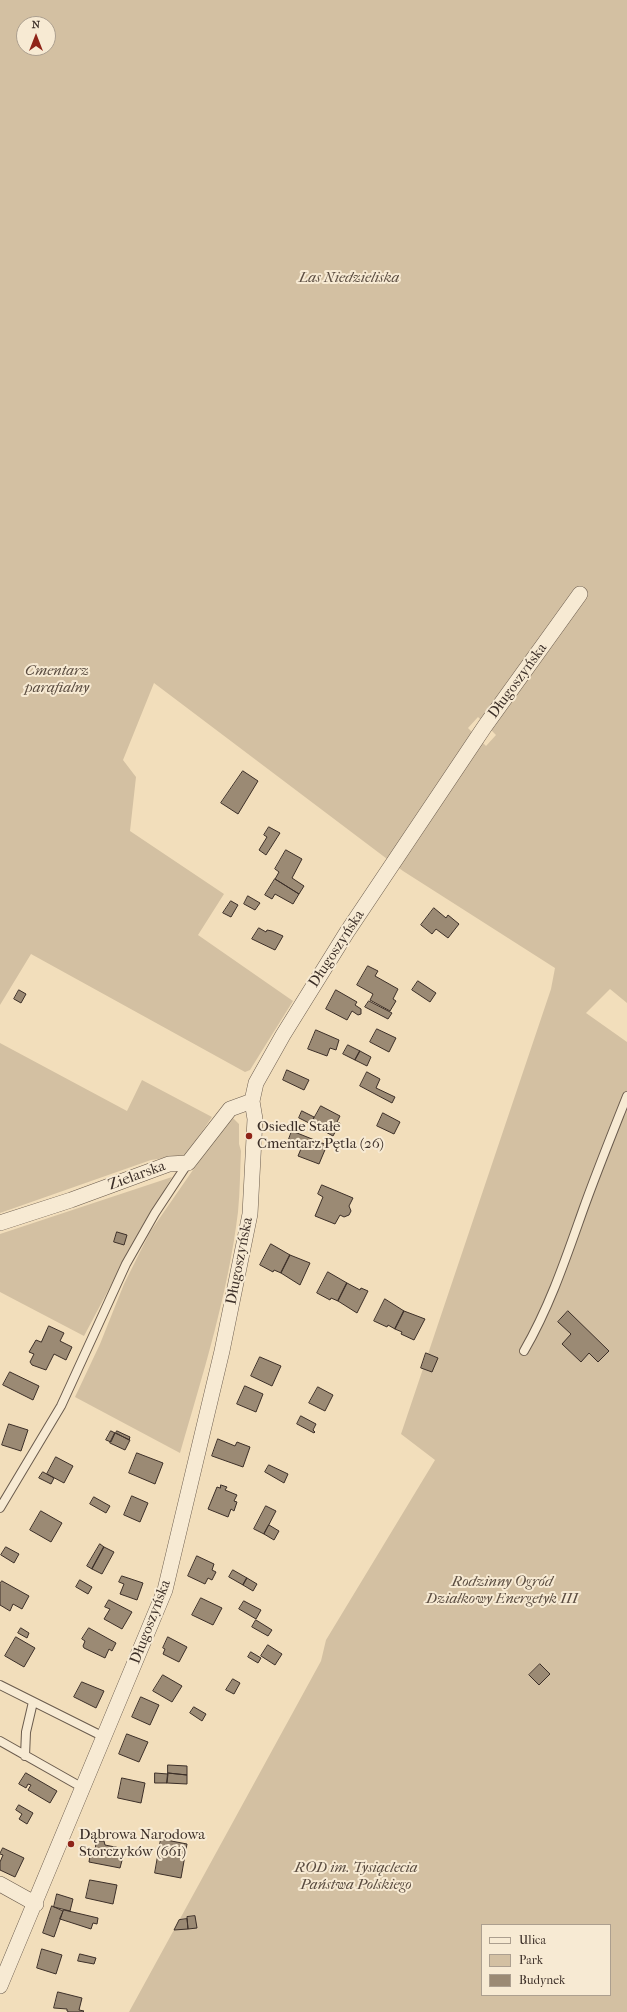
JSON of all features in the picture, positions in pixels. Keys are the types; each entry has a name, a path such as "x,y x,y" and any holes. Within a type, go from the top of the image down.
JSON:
{"street":[{"name":"Długoszyńska","path":"0,1986 36,1904 165,1590 222,1351 250,1214 255,1119 252,1101 256,1082 347,932 482,731 580,594"},
{"path":"188,1162 230,1109 252,1101"},
{"name":"Zielarska","path":"0,1223 71,1200 169,1164 188,1162"},
{"path":"0,1884 36,1904"}],"lane":[{"path":"524,1351 539,1324 555,1288 602,1158 627,1096"},
{"path":"0,1508 61,1406 126,1264 155,1213 188,1162"},
{"path":"0,1685 104,1737"},
{"path":"25,1756 26,1732 33,1702"},
{"path":"0,1741 83,1788"}],"green space":[{"path":"0,0 627,0 627,1003 610,989 586,1013 627,1042 627,2012 129,2012 321,1661 326,1640 435,1460 401,1434 551,989 555,968 403,871 154,683 123,760 136,777 130,831 224,894 198,935 293,1001 250,1070 245,1072 31,954 0,1005","holes":["478,717 496,735 486,746 468,728"]},
{"path":"0,1043 127,1111 142,1080 212,1117 186,1155 151,1160 0,1213"},
{"path":"233,1118 239,1124 239,1144 241,1151 239,1204 234,1243 214,1334 180,1453 75,1397 100,1344 124,1284 150,1232 222,1128"},
{"path":"172,1177 129,1251 84,1336 0,1292 0,1234"}],"building":[{"path":"243,771 258,781 238,814 221,803"},
{"path":"269,827 280,833 266,855 259,850 267,837 264,835"},
{"path":"286,850 302,859 292,878 304,886 299,894 275,879 279,872 275,869"},
{"path":"275,879 299,894 293,904 275,894 272,899 265,895"},
{"path":"248,896 260,903 255,910 244,904"},
{"path":"231,901 238,905 231,917 223,913"},
{"path":"434,908 446,918 448,915 459,924 448,938 436,929 432,934 421,925"},
{"path":"259,928 266,932 267,930 272,931 283,936 275,950 252,939"},
{"path":"368,966 378,971 375,976 398,989 393,999 396,1001 390,1011 370,1000 373,994 357,985"},
{"path":"418,981 436,993 430,1002 412,990"},
{"path":"19,990 26,994 21,1003 14,999"},
{"path":"336,990 357,1002 355,1005 361,1009 361,1014 358,1015 352,1011 347,1020 326,1009"},
{"path":"369,1001 392,1013 388,1019 365,1007"},
{"path":"377,1029 396,1038 389,1052 370,1042"},
{"path":"316,1030 339,1040 336,1050 330,1048 327,1056 308,1049"},
{"path":"348,1045 360,1051 355,1060 343,1054"},
{"path":"360,1051 371,1057 367,1066 355,1060"},
{"path":"287,1070 309,1080 304,1090 283,1080"},
{"path":"367,1072 380,1079 376,1088 395,1097 392,1103 360,1086"},
{"path":"321,1106 340,1116 337,1122 340,1123 333,1136 311,1124"},
{"path":"302,1111 314,1117 311,1124 299,1118"},
{"path":"383,1113 400,1122 394,1134 377,1126"},
{"path":"292,1131 327,1145 319,1164 298,1156 303,1144 289,1139"},
{"path":"322,1185 353,1198 349,1206 351,1211 349,1215 344,1217 340,1215 335,1224 315,1216 323,1197 318,1194"},
{"path":"117,1232 127,1235 124,1245 114,1242"},
{"path":"271,1244 290,1255 281,1273 274,1270 273,1272 260,1265"},
{"path":"290,1255 310,1263 300,1285 281,1273"},
{"path":"328,1272 347,1283 338,1301 331,1298 330,1300 317,1293"},
{"path":"347,1283 360,1290 361,1288 368,1291 357,1313 338,1301"},
{"path":"385,1299 404,1311 395,1329 388,1325 387,1327 374,1321"},
{"path":"404,1311 425,1319 414,1340 401,1334 402,1332 395,1329"},
{"path":"568,1311 609,1351 598,1362 589,1353 581,1362 562,1344 571,1334 558,1322"},
{"path":"49,1326 64,1333 60,1341 72,1347 66,1360 54,1354 46,1370 32,1365 30,1362 34,1354 29,1352 36,1340 41,1342"},
{"path":"426,1353 438,1358 432,1372 421,1368"},
{"path":"260,1357 281,1366 272,1386 251,1376"},
{"path":"10,1372 39,1386 33,1400 3,1385"},
{"path":"245,1386 263,1394 256,1412 237,1404"},
{"path":"318,1387 333,1395 325,1411 309,1403"},
{"path":"301,1416 316,1424 313,1430 315,1432 314,1433 297,1424"},
{"path":"9,1424 28,1430 21,1451 2,1445"},
{"path":"111,1431 115,1433 111,1442 106,1440"},
{"path":"117,1431 130,1437 129,1440 116,1433"},
{"path":"115,1433 130,1440 125,1450 110,1443"},
{"path":"218,1439 235,1446 237,1442 250,1447 243,1467 212,1456"},
{"path":"137,1453 163,1463 155,1484 129,1473"},
{"path":"56,1457 73,1466 64,1483 47,1474"},
{"path":"269,1465 288,1474 284,1483 265,1472"},
{"path":"43,1472 54,1478 51,1484 39,1478"},
{"path":"221,1485 227,1487 225,1490 237,1495 234,1501 237,1502 234,1511 231,1509 228,1517 208,1509 217,1487 220,1488"},
{"path":"132,1496 148,1503 140,1522 124,1515"},
{"path":"94,1497 110,1506 106,1513 90,1504"},
{"path":"266,1506 276,1511 264,1534 254,1529"},
{"path":"41,1511 62,1523 51,1542 30,1530"},
{"path":"269,1525 279,1531 274,1540 264,1534"},
{"path":"100,1544 104,1547 92,1569 87,1566"},
{"path":"6,1547 19,1554 14,1563 1,1555"},
{"path":"104,1547 114,1552 102,1574 92,1569"},
{"path":"197,1556 214,1564 212,1570 216,1572 212,1580 208,1578 205,1584 188,1576"},
{"path":"233,1570 247,1578 243,1585 229,1577"},
{"path":"122,1576 143,1583 137,1600 120,1594 124,1584 119,1582"},
{"path":"247,1578 257,1584 253,1591 243,1585"},
{"path":"80,1580 92,1587 88,1594 76,1587"},
{"path":"2,1581 29,1596 22,1609 13,1604 10,1611 0,1605 0,1584"},
{"path":"201,1598 222,1608 213,1625 192,1615"},
{"path":"109,1600 132,1612 122,1629 104,1619 110,1609 105,1607"},
{"path":"244,1601 261,1610 256,1619 239,1609"},
{"path":"256,1620 272,1630 268,1636 252,1627"},
{"path":"21,1628 29,1633 27,1638 18,1633"},
{"path":"89,1628 116,1643 112,1651 109,1649 105,1658 84,1648 83,1646 85,1641 82,1639"},
{"path":"16,1637 35,1648 24,1667 5,1656"},
{"path":"168,1637 187,1647 179,1662 163,1654 165,1649 163,1648"},
{"path":"268,1645 282,1654 275,1665 261,1656"},
{"path":"251,1652 261,1658 258,1663 248,1657"},
{"path":"540,1664 550,1674 539,1685 529,1675"},
{"path":"163,1675 182,1686 172,1702 153,1691"},
{"path":"233,1679 240,1683 234,1694 226,1690"},
{"path":"82,1682 104,1691 96,1708 74,1697"},
{"path":"141,1697 159,1705 150,1725 132,1717"},
{"path":"194,1707 206,1714 202,1721 190,1713"},
{"path":"127,1734 148,1742 139,1762 119,1754"},
{"path":"168,1765 187,1766 187,1775 168,1773"},
{"path":"26,1773 57,1791 50,1803 28,1790 31,1785 28,1784 26,1788 19,1784"},
{"path":"155,1773 168,1774 167,1783 155,1783"},
{"path":"168,1773 187,1775 187,1784 167,1783"},
{"path":"122,1778 145,1783 141,1803 118,1798"},
{"path":"19,1805 33,1813 27,1824 19,1819 22,1814 16,1810"},
{"path":"161,1839 187,1844 181,1878 155,1873"},
{"path":"99,1841 104,1841 105,1845 125,1849 120,1868 89,1862 91,1849 95,1850 96,1843"},
{"path":"3,1848 24,1858 15,1877 0,1870 0,1862 3,1855 0,1854"},
{"path":"90,1880 117,1885 113,1904 86,1898"},
{"path":"57,1894 73,1899 70,1911 54,1907"},
{"path":"52,1906 63,1911 54,1937 43,1933"},
{"path":"64,1910 98,1918 97,1924 93,1923 91,1929 60,1919"},
{"path":"195,1916 197,1928 188,1929 187,1917"},
{"path":"187,1919 188,1929 174,1930 179,1920"},
{"path":"42,1949 62,1955 56,1974 37,1968"},
{"path":"80,1954 96,1958 94,1964 78,1961"},
{"path":"58,1992 82,1998 79,2010 84,2011 69,2012 67,2009 54,2008"}],"place":[{"name":"Osiedle Stałe Cmentarz Pętla (26)","path":"249,1136"},
{"name":"Dąbrowa Narodowa Storczyków (661)","path":"71,1844"}],"park label":[{"name":"Las Niedzieliska","path":"349,278"},
{"name":"Cmentarz parafialny","path":"57,680"},
{"name":"Rodzinny Ogród Działkowy Energetyk III","path":"502,1590"},
{"name":"ROD im. Tysiąclecia Państwa Polskiego","path":"356,1876"}]}
